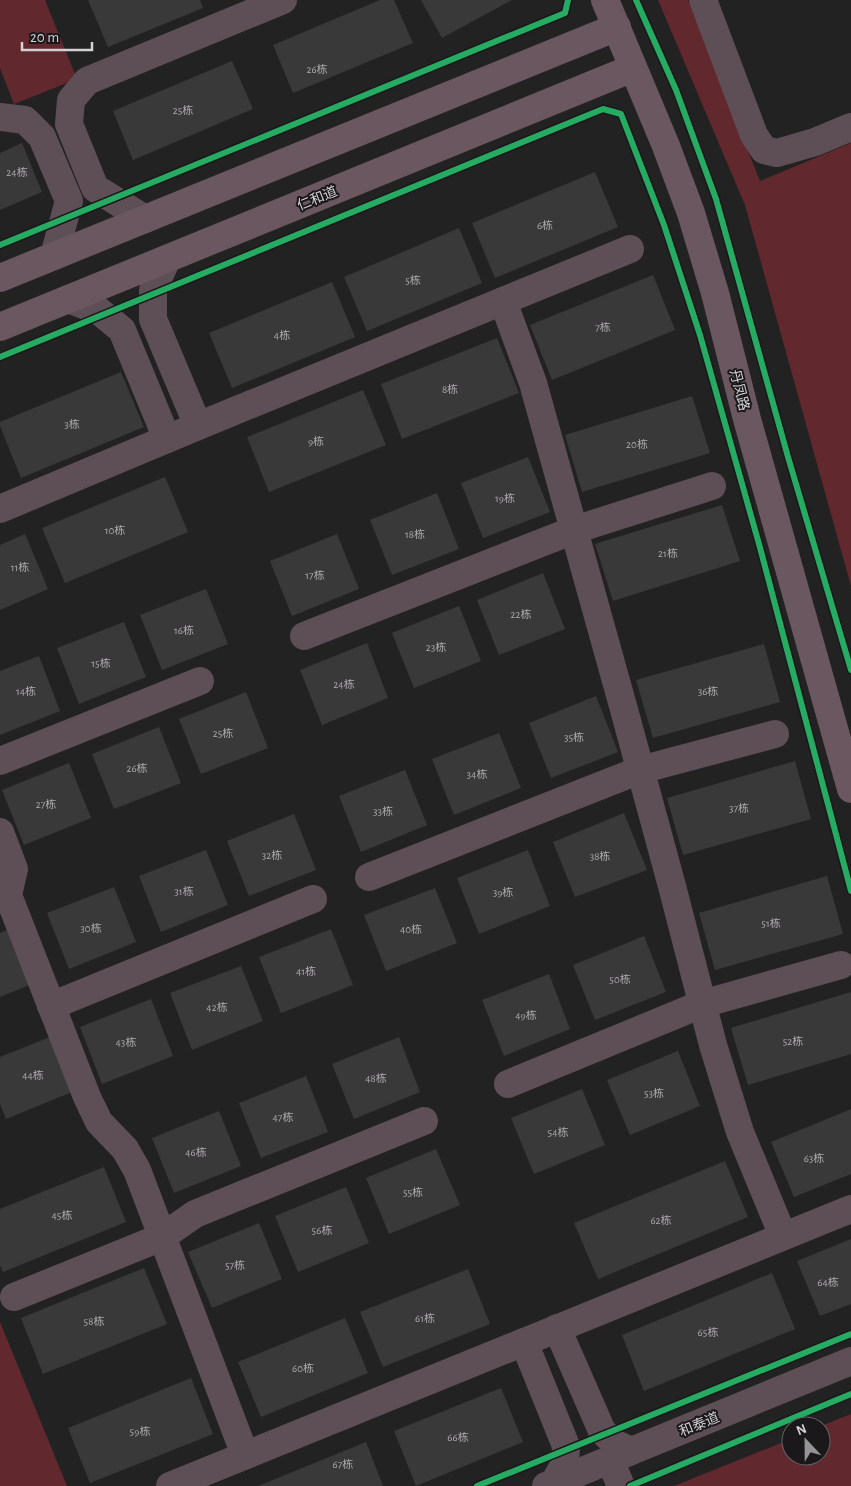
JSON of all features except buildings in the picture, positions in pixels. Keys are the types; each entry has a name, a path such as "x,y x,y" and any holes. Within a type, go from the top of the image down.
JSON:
{"main road":[{"name":"丹凤路","path":"605,0 666,146 691,213 715,293 747,419 851,789"},
{"path":"0,278 617,27"},
{"name":"仁和道","path":"0,327 633,68"}],"street":[{"path":"145,219 95,188 69,124 71,100 87,81 283,0"},
{"path":"703,0 754,135 764,150 777,153 814,142 851,127"},
{"path":"35,129 46,130 62,124 70,114"},
{"path":"0,117 25,120 42,136 69,201 54,256"},
{"path":"0,510 198,426 630,249"},
{"path":"167,259 153,290 153,319 198,426"},
{"path":"68,299 99,311 122,330 167,439"},
{"path":"503,301 534,383 713,1045 740,1132 783,1236"},
{"path":"304,636 574,530 712,486"},
{"path":"0,761 200,681"},
{"path":"369,877 640,770 775,734"},
{"path":"0,832 14,869 8,896 51,1006 87,1097 99,1122 125,1149 137,1170 245,1455"},
{"path":"51,1006 313,899"},
{"path":"508,1084 702,1004 841,965"},
{"path":"14,1297 162,1237 194,1214 424,1121"},
{"path":"170,1486 851,1209"},
{"path":"557,1328 602,1431 616,1444 620,1455 621,1486"},
{"path":"524,1342 566,1446 565,1463 550,1484"},
{"name":"和泰道","path":"550,1484 586,1478 620,1455 851,1361"}],"shaded area":[{"path":"0,0 45,0 77,79 14,104 0,68"},
{"path":"658,0 688,0 760,181 851,143 851,586 745,205"},
{"path":"0,1322 67,1486 0,1486"},
{"path":"851,1414 851,1486 674,1486 781,1443 781,1466 831,1466 831,1422"}],"cycle path":[{"path":"0,245 565,13 568,0"},
{"path":"636,0 676,90 716,199 788,457 851,670"},
{"path":"0,357 603,109 621,114 664,225 700,335 759,544 851,891"},
{"path":"477,1486 851,1334"},
{"path":"630,1486 851,1394"}]}
